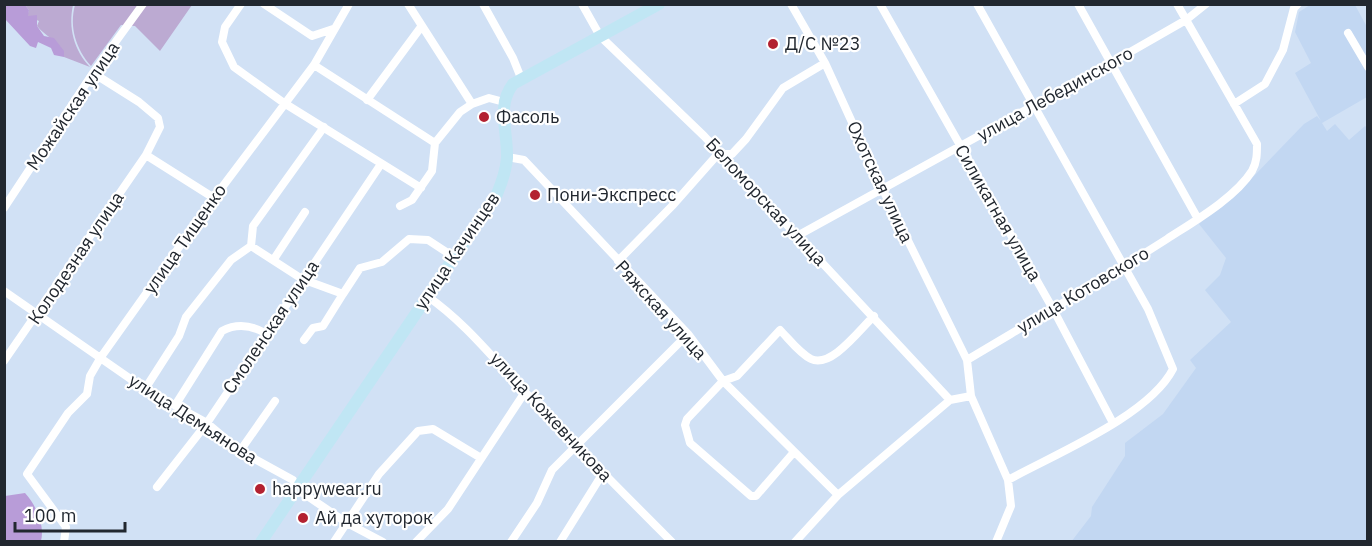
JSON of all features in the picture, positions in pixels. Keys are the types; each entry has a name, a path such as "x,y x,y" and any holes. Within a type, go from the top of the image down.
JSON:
{"main road":[{"path":"504,102 506,94 521,78 659,4"},
{"name":"улица Качинцев","path":"261,542 497,194 504,177 507,157 504,102"}],"street":[{"name":"Можайская улица","path":"4,208 93,73 143,4"},
{"path":"241,4 225,27 222,42 226,54 244,76 421,188"},
{"path":"264,4 312,36 333,29"},
{"name":"улица Тищенко","path":"64,542 66,527 27,474 68,412 87,394 90,376 101,357 214,198 314,65 349,4"},
{"path":"408,4 472,104"},
{"path":"483,4 513,58 521,78"},
{"name":"Беломорская улица","path":"582,4 600,36 704,136 718,154 874,316 950,400"},
{"name":"Охотская улица","path":"791,4 825,63 882,188 967,360"},
{"name":"Силикатная улица","path":"880,4 1053,309 1113,423"},
{"path":"977,4 1148,309 1173,369 1166,382 1152,397 1113,423 1008,480"},
{"path":"1078,4 1198,219"},
{"name":"улица Котовского","path":"967,360 1124,267 1198,219 1251,172 1257,158 1257,144 1177,4"},
{"path":"1186,20 1206,4"},
{"path":"1234,104 1265,84 1283,50 1294,8 1298,4"},
{"name":"улица Лебединского","path":"797,236 1186,20"},
{"path":"367,100 421,27"},
{"path":"1348,33 1368,67"},
{"path":"618,261 672,206 718,154 732,154 746,140 783,88 825,63"},
{"path":"314,65 435,143"},
{"name":"Колодезная улица","path":"4,361 146,155 160,128 158,118 139,102 93,73"},
{"path":"400,206 412,200 432,171 435,143 460,112 472,104 489,98 504,102"},
{"path":"252,246 253,226 324,127"},
{"path":"146,155 214,198"},
{"name":"Ряжская улица","path":"507,157 524,160 688,334 723,381 838,495"},
{"name":"Смоленская улица","path":"157,487 207,423 265,333 381,164"},
{"path":"274,259 305,212"},
{"path":"304,340 313,328 324,326 360,268 382,262 409,239 428,240 454,257"},
{"path":"252,246 302,279 343,294"},
{"path":"145,389 179,336 186,317 231,260 252,246"},
{"name":"улица Демьянова","path":"4,291 145,389 207,423 240,451 293,480 297,489 347,523 383,542"},
{"name":"улица Кожевникова","path":"427,296 456,318 672,542"},
{"path":"794,452 756,496 751,496 690,443 685,425 687,419 723,381 737,376 780,330 812,360 826,361 874,316"},
{"path":"176,404 222,331 230,327 244,326 265,333"},
{"path":"511,542 537,503 552,470 688,334"},
{"path":"967,360 971,396 1008,480 1011,506 996,542"},
{"path":"416,542 448,509 525,392"},
{"path":"795,542 838,495 950,400 971,396"},
{"path":"240,451 275,401"},
{"path":"334,542 379,474 418,431 434,429 481,458"},
{"path":"560,542 603,473"}],"shaded area":[{"path":"5,4 25,5 29,10 28,16 37,15 37,26 44,36 54,38 64,51 64,57 54,55 51,48 38,42 36,48 30,46 5,19"},
{"path":"25,5 73,5 71,22 76,46 90,67 64,57 57,44 37,26 39,21 27,16 29,10"},
{"path":"75,5 192,5 160,51 135,26 121,25 91,66 81,52 75,37 73,13"},
{"path":"1310,5 1355,5 1367,27 1367,97 1322,123 1327,131 1335,124 1349,140 1365,126 1367,128 1367,541 1071,542 1091,516 1092,507 1125,456 1125,443 1163,414 1196,368 1190,360 1231,322 1205,290 1220,275 1226,258 1199,224 1254,176 1304,124 1317,116 1321,121 1295,73 1311,63 1295,32 1299,12"},
{"path":"25,493 39,516 42,528 41,541 5,541 5,496"}],"place":[{"name":"Д/С №23","path":"773,44"},
{"name":"Фасоль","path":"484,117"},
{"name":"Пони-Экспресс","path":"535,195"},
{"name":"happywear.ru","path":"260,489"},
{"name":"Ай да хуторок","path":"303,518"}]}
